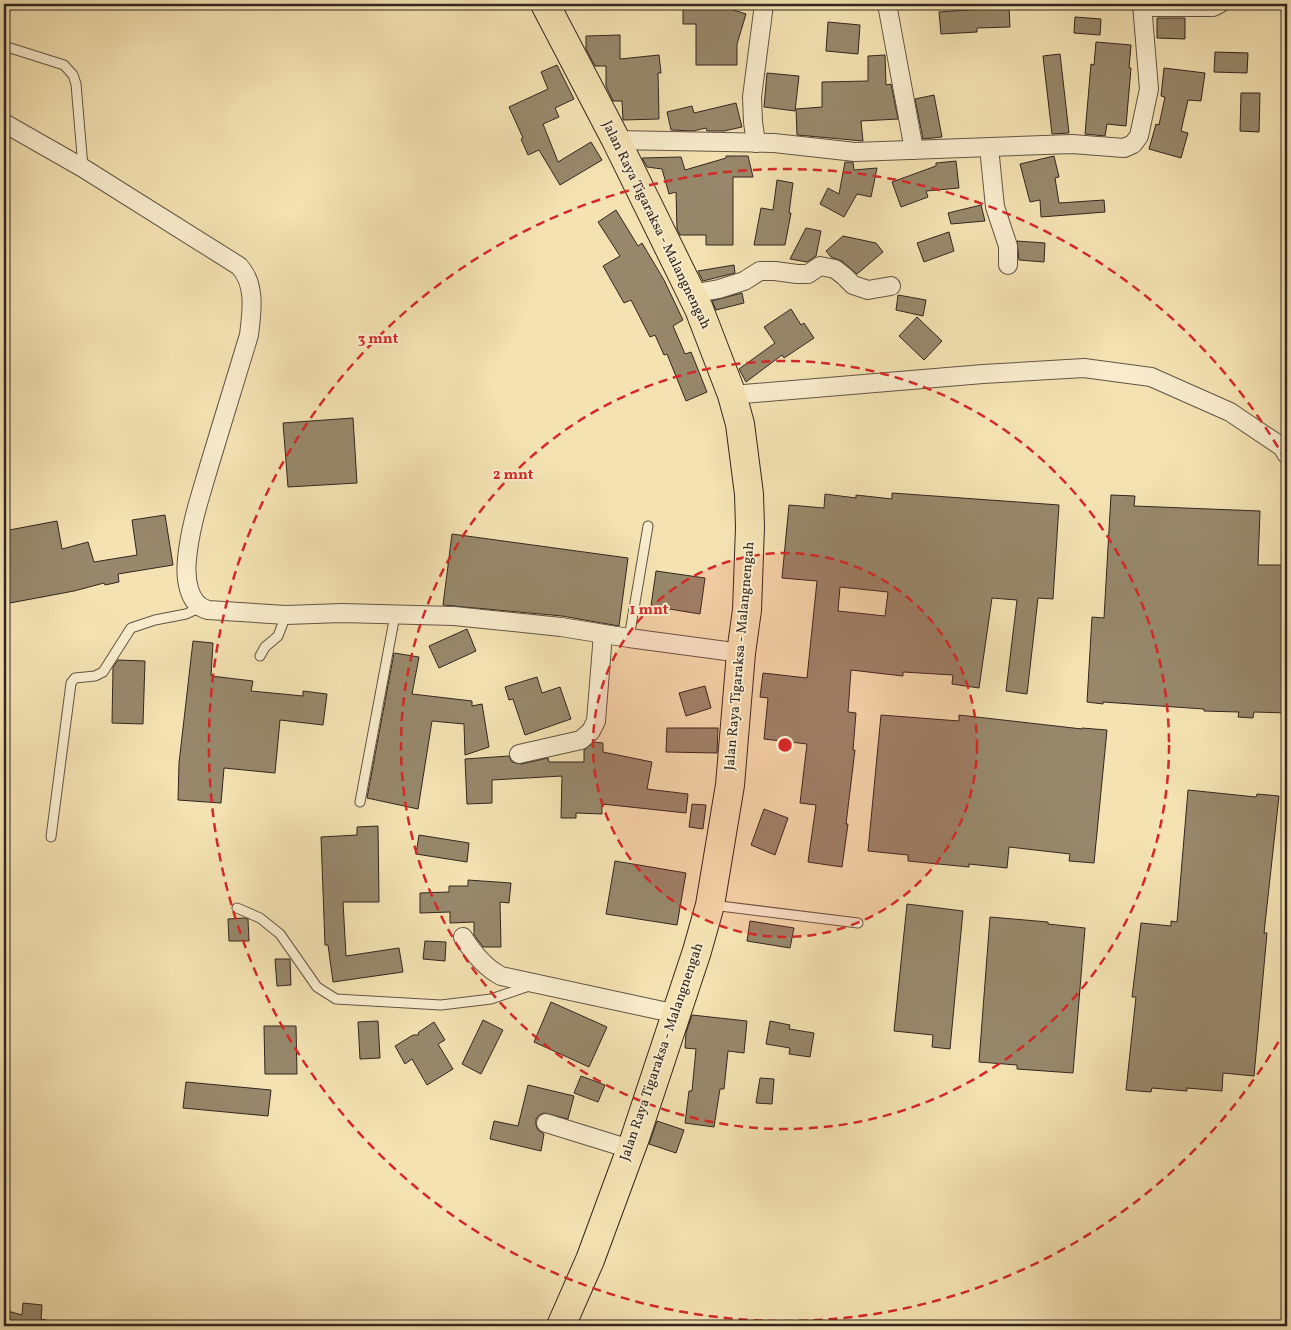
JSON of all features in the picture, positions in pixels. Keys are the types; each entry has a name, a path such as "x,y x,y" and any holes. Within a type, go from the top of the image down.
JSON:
{"main road":[{"name":"Jalan Raya Tigaraksa - Malangnengah","path":"545,4 616,140 699,309 732,395 740,424 749,494 750,527 747,610 741,653 730,785 710,904 677,1014 630,1148 590,1260 561,1326"}],"street":[{"path":"756,143 752,98 764,4"},
{"path":"887,4 914,150"},
{"path":"616,140 774,143 855,152 1072,144 1124,148 1133,144 1139,136 1149,89 1142,6 1213,6 1219,4"},
{"path":"4,123 83,168 239,266 246,273 250,285 252,313 249,335 199,501 186,561 193,600 200,608 286,615 342,613 454,616 561,626 629,638 741,653"},
{"path":"989,147 995,207 1008,246 1008,265"},
{"path":"691,294 720,289 744,281 760,271 808,274 820,266 835,269 853,285 868,290 891,286"},
{"path":"732,395 973,375 1084,368 1151,377 1230,412 1282,447 1287,455"},
{"path":"519,754 581,740 591,731 596,721 603,634"},
{"path":"463,937 474,954 494,973 501,976 677,1014"},
{"path":"546,1123 630,1148"}],"lane":[{"path":"4,46 64,65 73,75 76,84 83,168"},
{"path":"629,638 648,526"},
{"path":"51,837 72,683 75,678 95,676 103,672 131,628 155,620 186,614 200,608"},
{"path":"260,656 265,647 278,636 286,615"},
{"path":"360,802 395,615"},
{"path":"710,904 858,923"},
{"path":"237,908 260,918 280,934 317,987 336,999 441,1005 491,999 534,984"}],"building":[{"path":"683,4 715,4 746,14 737,44 737,65 696,65 696,24 683,24"},
{"path":"1009,7 1010,27 977,28 977,32 941,34 939,12"},
{"path":"1075,17 1101,19 1100,35 1074,33"},
{"path":"1157,18 1185,18 1185,39 1157,38"},
{"path":"828,22 860,25 858,54 826,51"},
{"path":"620,35 620,59 659,55 661,73 658,73 659,119 623,120 622,101 613,101 606,86 606,66 595,66 586,49 586,36"},
{"path":"1096,42 1131,45 1126,126 1107,124 1105,136 1085,134 1091,64 1094,65"},
{"path":"1215,52 1248,53 1247,73 1214,72"},
{"path":"1060,54 1069,133 1052,134 1043,56"},
{"path":"885,55 886,85 891,84 898,119 861,121 863,141 797,135 796,109 822,107 822,82 868,81 868,56"},
{"path":"557,65 574,99 555,108 559,117 543,124 558,162 591,142 602,160 560,185 539,150 528,155 521,139 523,138 509,107 548,89 541,72"},
{"path":"1164,68 1205,73 1201,101 1188,100 1181,131 1188,133 1181,158 1149,149 1156,124 1159,125 1165,97 1161,96"},
{"path":"767,73 799,76 795,111 764,107"},
{"path":"1241,93 1260,93 1259,132 1240,131"},
{"path":"934,95 942,137 923,139 915,99"},
{"path":"736,103 742,127 724,131 707,131 706,128 693,131 671,130 667,112 692,106 694,113"},
{"path":"726,156 748,156 753,177 733,177 733,245 706,245 706,235 680,235 677,229 676,192 669,194 662,169 647,167 642,158 681,157 685,170 726,158"},
{"path":"1054,156 1059,177 1055,178 1059,203 1104,200 1105,212 1041,217 1040,200 1030,202 1020,164"},
{"path":"956,161 959,188 926,191 928,197 901,207 892,182 936,166 936,163"},
{"path":"845,162 853,162 854,170 877,168 871,197 857,194 844,217 820,204 828,188 839,194"},
{"path":"777,180 793,183 789,213 791,213 785,245 754,245 761,208 773,210"},
{"path":"981,205 985,221 951,224 948,213"},
{"path":"616,210 638,246 642,243 664,280 683,320 673,326 685,354 691,352 707,392 686,401 667,354 664,355 655,335 650,337 631,300 624,303 603,266 620,256 598,222"},
{"path":"806,228 821,231 816,256 807,262 790,259"},
{"path":"949,232 954,251 924,262 917,243"},
{"path":"843,236 876,243 883,252 857,274 842,261 831,257 826,251"},
{"path":"1017,241 1045,243 1044,262 1019,260"},
{"path":"734,265 735,273 703,281 698,271"},
{"path":"742,293 744,303 716,310 712,301"},
{"path":"898,295 926,300 923,316 896,310"},
{"path":"791,309 801,325 804,323 814,338 784,358 782,355 746,382 739,369 775,343 764,327"},
{"path":"917,317 942,341 924,360 899,336"},
{"path":"353,418 357,483 288,487 283,423"},
{"path":"892,493 1059,505 1053,599 1038,598 1027,694 1006,691 1017,600 992,598 979,688 952,684 953,675 903,672 903,676 851,670 848,712 856,713 853,750 855,750 842,867 808,862 816,805 800,803 807,744 764,739 768,698 760,697 763,673 807,678 817,581 782,578 789,505 824,508 825,494 856,498 856,495 892,499","holes":["840,587 888,592 885,616 838,611"]},
{"path":"1111,495 1135,496 1134,506 1260,511 1258,565 1287,565 1287,713 1254,712 1253,718 1238,717 1239,712 1087,702 1092,617 1104,618"},
{"path":"165,515 173,565 118,574 119,582 105,585 104,583 74,591 10,603 4,569 4,531 57,521 62,549 88,542 94,562 137,555 132,520"},
{"path":"452,534 628,558 619,626 562,616 443,605"},
{"path":"656,571 705,578 700,614 651,606"},
{"path":"467,629 476,651 439,668 429,646"},
{"path":"193,641 213,643 211,676 253,681 251,691 303,696 303,691 327,694 323,725 280,720 275,773 224,768 221,803 178,800 179,763"},
{"path":"394,653 419,657 412,694 472,701 472,706 482,704 489,747 465,755 464,724 432,721 418,809 367,798"},
{"path":"118,660 145,661 143,724 112,723 113,667"},
{"path":"537,677 542,693 560,687 571,719 525,735 513,699 509,700 505,687"},
{"path":"705,686 711,708 686,716 679,693"},
{"path":"881,715 959,721 959,715 1082,729 1107,730 1094,863 1069,861 1070,854 1009,847 1007,868 969,864 969,867 908,861 908,855 868,851"},
{"path":"667,728 718,728 717,753 666,752"},
{"path":"594,742 603,743 603,752 652,762 647,789 688,794 686,813 602,804 602,814 576,813 576,818 561,818 562,776 492,780 492,803 467,804 465,759 509,756 512,762 521,764 548,758 549,762 584,762 584,750"},
{"path":"1188,790 1256,797 1257,794 1279,796 1264,933 1267,933 1254,1076 1223,1073 1222,1091 1187,1088 1187,1091 1152,1088 1151,1092 1126,1090 1136,997 1132,997 1141,923 1171,926 1171,921 1177,922"},
{"path":"692,804 706,805 703,829 689,827"},
{"path":"764,809 788,818 775,855 751,845"},
{"path":"378,826 379,902 343,902 346,956 399,948 403,972 333,982 328,945 325,945 321,837 357,835 357,827"},
{"path":"419,835 469,843 467,862 416,854"},
{"path":"615,861 686,873 677,925 606,914"},
{"path":"468,880 511,883 509,903 500,902 501,947 483,947 474,935 474,922 450,923 450,912 420,913 420,893 449,892 449,886 468,886"},
{"path":"907,904 963,911 950,1049 932,1047 933,1035 894,1031"},
{"path":"990,917 1048,922 1048,924 1085,928 1073,1073 1017,1069 1017,1065 979,1062"},
{"path":"228,919 248,919 249,941 229,941"},
{"path":"750,921 794,928 790,948 747,941"},
{"path":"425,941 446,942 445,961 423,959"},
{"path":"275,959 290,959 291,985 277,986"},
{"path":"551,1002 607,1027 589,1067 534,1042"},
{"path":"692,1015 747,1021 744,1053 728,1051 724,1089 720,1089 714,1127 685,1123 689,1091 692,1091 696,1049 685,1048 686,1033"},
{"path":"483,1020 503,1030 481,1074 462,1064"},
{"path":"378,1021 380,1058 360,1059 358,1022"},
{"path":"770,1021 790,1025 789,1029 814,1033 810,1057 789,1054 790,1048 766,1044"},
{"path":"434,1022 445,1040 438,1044 453,1069 427,1085 412,1059 405,1064 395,1046 413,1035 418,1035 419,1032"},
{"path":"264,1026 296,1026 297,1074 265,1074"},
{"path":"581,1076 605,1085 598,1102 574,1093"},
{"path":"760,1078 774,1079 772,1104 756,1103"},
{"path":"186,1082 271,1090 268,1116 183,1108"},
{"path":"528,1085 574,1096 568,1119 544,1113 536,1119 538,1130 544,1134 541,1151 490,1139 494,1121 518,1126"},
{"path":"657,1121 684,1130 676,1153 649,1144"},
{"path":"23,1303 42,1305 41,1319 50,1321 49,1326 4,1326 4,1310 22,1315"}]}
